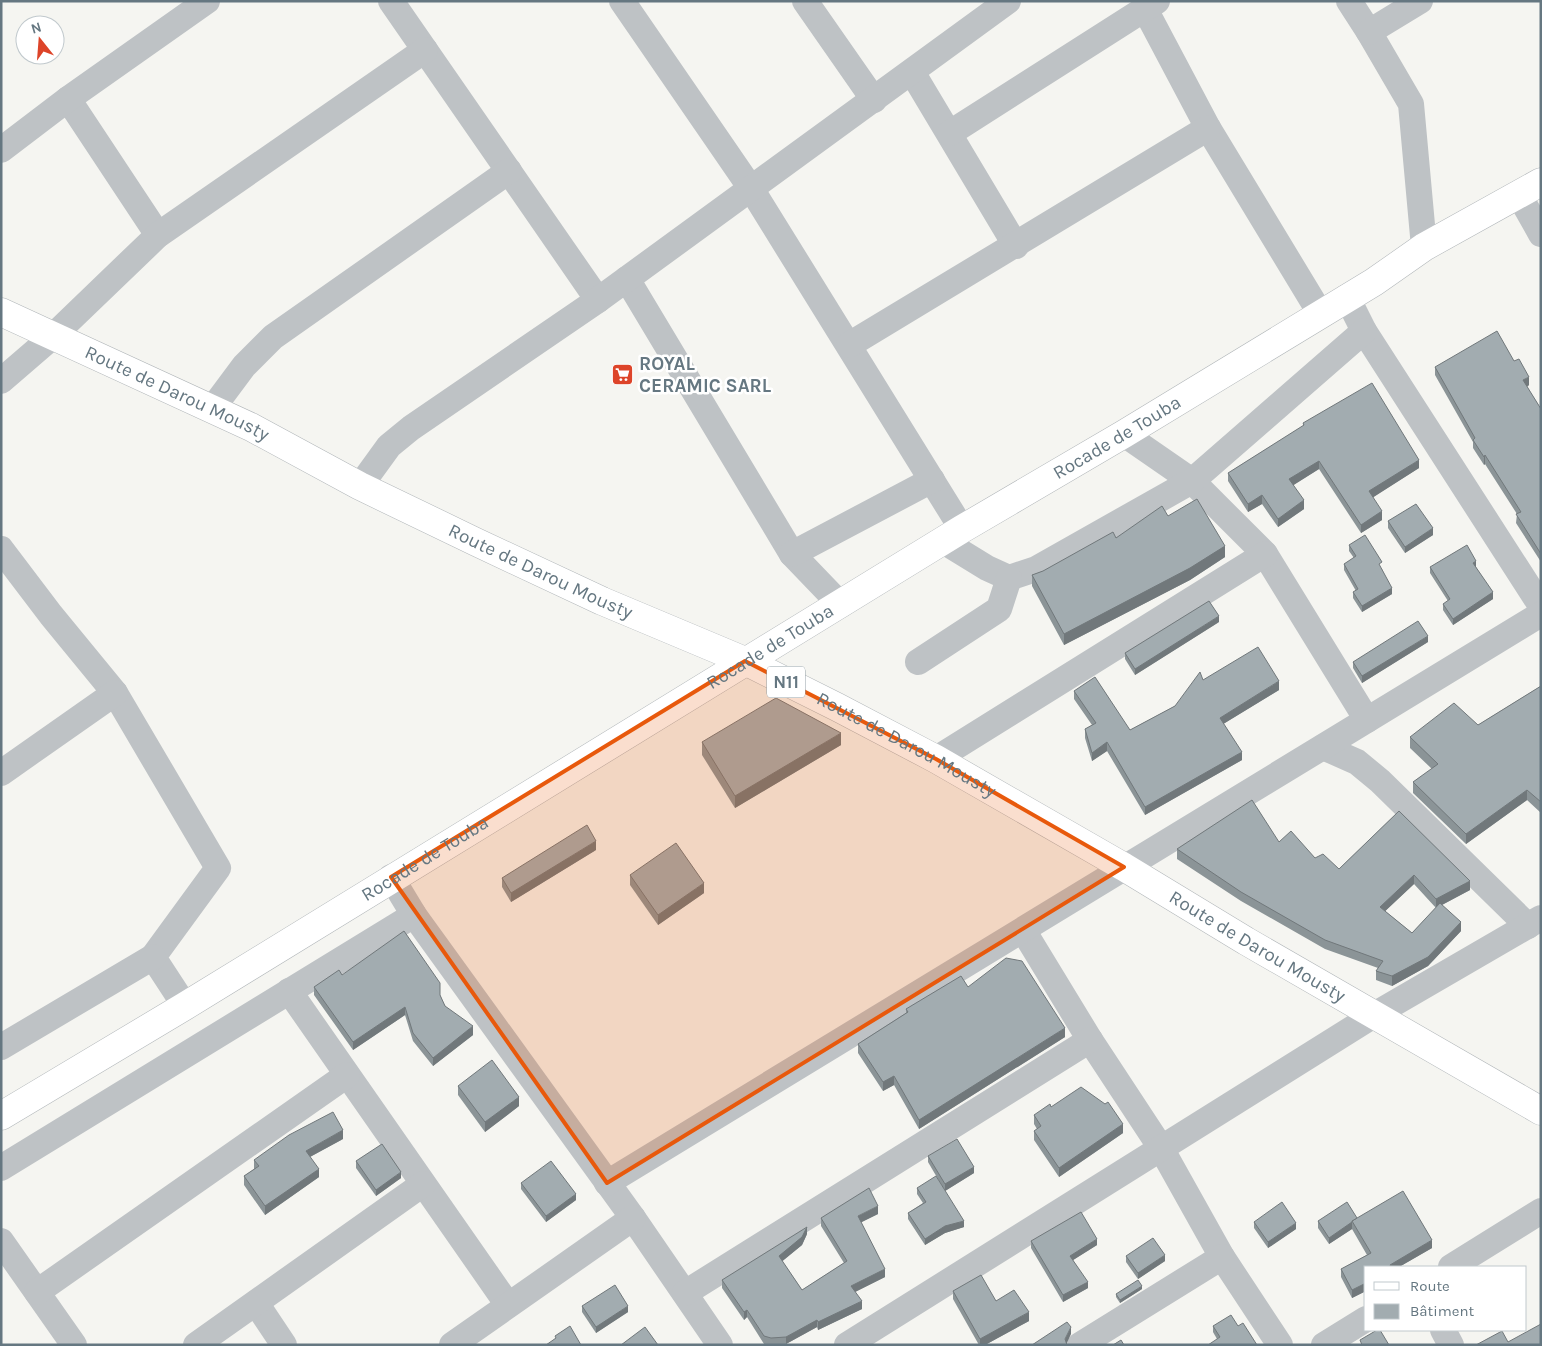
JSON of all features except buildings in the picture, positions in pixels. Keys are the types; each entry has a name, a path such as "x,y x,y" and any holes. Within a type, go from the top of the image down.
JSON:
{"main road":[{"name":"Rocade de Touba","path":"1,1116 184,1006 745,661 1124,434 1346,297 1374,282 1424,247 1530,188"},
{"name":"Route de Darou Mousty","path":"1,312 251,427 360,486 602,601 745,661 936,759 1541,1111"}],"street":[{"path":"1,150 207,1"},
{"path":"391,1 598,300"},
{"path":"622,1 752,190 849,345 932,480 953,535 987,568 1009,578 1036,568 1192,481 1364,331"},
{"path":"806,1 874,100"},
{"path":"1349,1 1411,104 1424,247"},
{"path":"1369,32 1420,1"},
{"path":"360,486 389,446 411,428 598,300 752,190 1002,3"},
{"path":"950,133 1151,5 1208,128 1320,314"},
{"path":"1,381 52,337 158,235 425,50"},
{"path":"912,72 1016,246"},
{"path":"68,100 158,235"},
{"path":"849,345 1016,246 1208,128"},
{"path":"212,409 244,366 273,337 509,171"},
{"path":"1530,188 1541,234"},
{"path":"627,279 792,554 841,605"},
{"path":"1346,297 1364,331 1541,606"},
{"path":"1124,434 1192,481 1265,554 1367,720"},
{"path":"792,554 932,480"},
{"path":"1,549 51,616 115,693 218,868 153,957 1,1047"},
{"path":"936,759 1265,554"},
{"path":"918,662 998,609 1009,578"},
{"path":"607,1183 1541,614"},
{"path":"1,773 115,693"},
{"path":"847,1345 1374,1015 1534,922 1357,762 1322,747"},
{"path":"391,878 414,915 633,1218 685,1293 715,1343"},
{"path":"1,1168 414,915"},
{"path":"1023,930 1090,1040 1161,1148 1222,1257 1280,1345"},
{"path":"153,957 184,1006"},
{"path":"289,991 508,1305"},
{"path":"685,1293 1090,1040"},
{"path":"37,1292 347,1075"},
{"path":"196,1345 423,1184"},
{"path":"452,1345 633,1218"},
{"path":"1453,1266 1538,1218"},
{"path":"1,1241 74,1345"},
{"path":"1080,1345 1222,1257"},
{"path":"256,1303 284,1345"},
{"path":"1324,1345 1364,1321"},
{"path":"1443,1331 1451,1345"}],"highlighted area":[{"path":"745,661 936,759 1124,867 607,1183 391,877"}],"place":[{"name":"ROYAL CERAMIC SARL","path":"623,375"}]}
